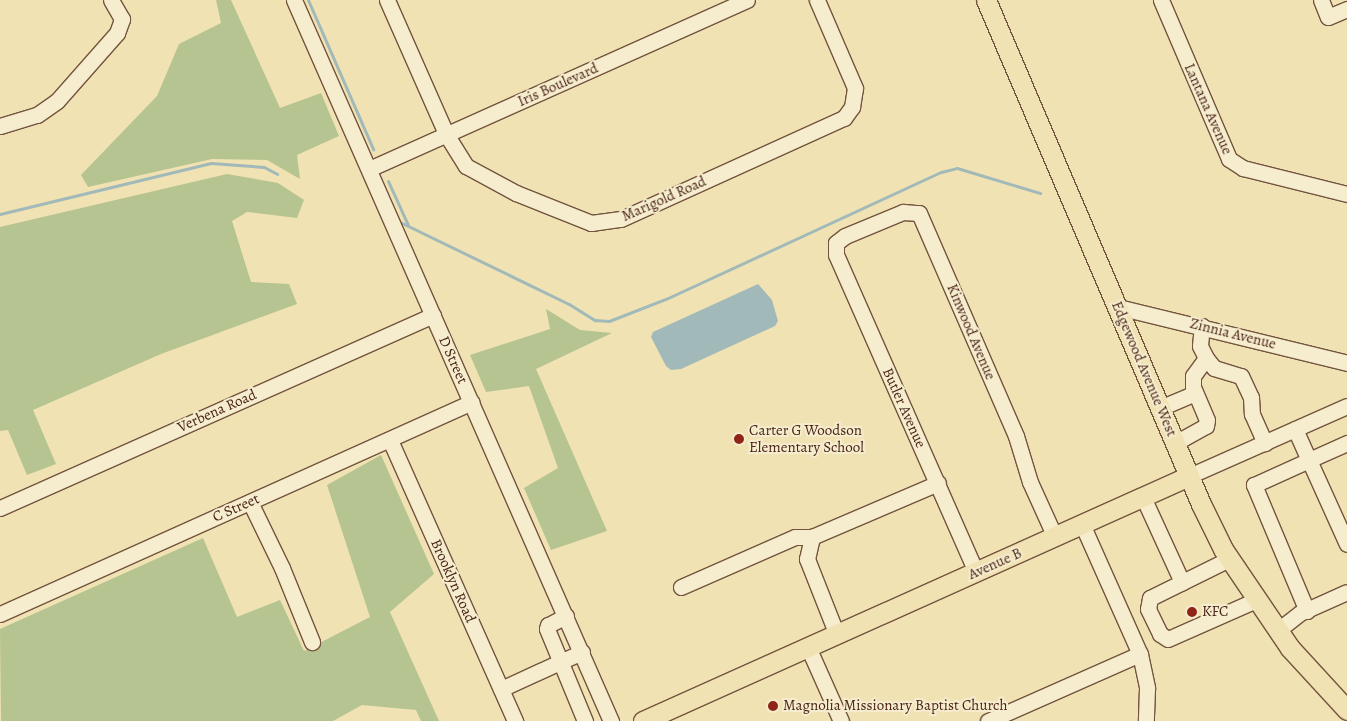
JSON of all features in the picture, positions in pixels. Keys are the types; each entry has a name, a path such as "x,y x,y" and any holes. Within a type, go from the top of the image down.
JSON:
{"main road":[{"name":"Edgewood Avenue West","path":"986,0 1189,476 1229,559 1277,631 1347,710"},
{"name":"Avenue B","path":"643,721 1189,476"}],"street":[{"path":"0,126 37,115 57,101 118,33 122,18 112,0"},
{"name":"D Street","path":"294,0 611,721"},
{"name":"Marigold Road","path":"386,0 457,156 474,172 575,219 591,224 608,222 844,118 856,96 853,79 817,0"},
{"name":"Iris Boulevard","path":"369,169 747,0"},
{"name":"Lantana Avenue","path":"1160,0 1229,159 1243,168 1347,194"},
{"path":"1321,0 1328,17 1347,9"},
{"name":"Kinwood Avenue","path":"836,243 903,212 919,213 1016,436 1030,482 1055,537"},
{"name":"Butler Avenue","path":"836,243 836,255 976,572"},
{"name":"Zinnia Avenue","path":"1118,307 1347,363"},
{"name":"Verbena Road","path":"0,508 433,315"},
{"path":"1202,326 1200,346 1206,358 1214,368 1241,376 1251,397 1252,414 1265,443"},
{"path":"1176,444 1206,426 1195,394 1193,376 1206,358"},
{"path":"1160,408 1195,394"},
{"name":"C Street","path":"0,614 472,402"},
{"name":"Avenue B","path":"1189,476 1347,406"},
{"path":"1295,429 1347,544"},
{"name":"Brooklyn Road","path":"390,440 515,721"},
{"path":"1307,611 1254,485 1347,443"},
{"path":"681,588 795,537 812,537 938,483"},
{"path":"1143,497 1182,582"},
{"path":"250,502 282,568 312,642"},
{"path":"1082,524 1140,654 1147,688 1146,721"},
{"path":"812,537 807,559 837,634"},
{"path":"1229,559 1147,602 1160,634 1168,639 1256,600"},
{"path":"1277,631 1307,611 1347,592"},
{"path":"566,616 547,629 585,721"},
{"path":"808,647 841,721"},
{"path":"501,689 582,652"},
{"path":"988,721 1140,654"},
{"path":"576,697 596,686"}],"green space":[{"path":"216,0 231,0 280,108 321,93 339,136 297,155 300,179 267,160 212,159 88,187 81,175 157,96 179,44 221,23"},
{"path":"227,174 278,183 304,200 297,218 247,212 232,221 251,282 289,284 297,304 161,354 33,410 56,464 27,475 8,430 0,431 0,227"},
{"path":"546,309 580,330 612,333 536,369 607,531 551,550 524,488 558,468 529,386 486,392 470,355 550,329"},
{"path":"381,455 434,574 390,612 439,721 421,721 416,710 362,705 333,721 1,721 0,629 203,538 237,617 280,600 304,651 370,617 327,485"}],"water":[{"path":"758,284 772,300 778,321 775,326 681,369 671,370 666,366 651,337 653,332"}],"waterway":[{"path":"308,0 373,149"},
{"path":"0,214 211,163 264,167 277,174"},
{"path":"402,223 569,304 595,320 609,321 668,298 941,172 957,168 1040,193"},
{"path":"388,181 408,225"}],"place":[{"name":"Carter G Woodson Elementary School","path":"739,439"},
{"name":"KFC","path":"1192,612"},
{"name":"Magnolia Missionary Baptist Church","path":"773,706"}]}
